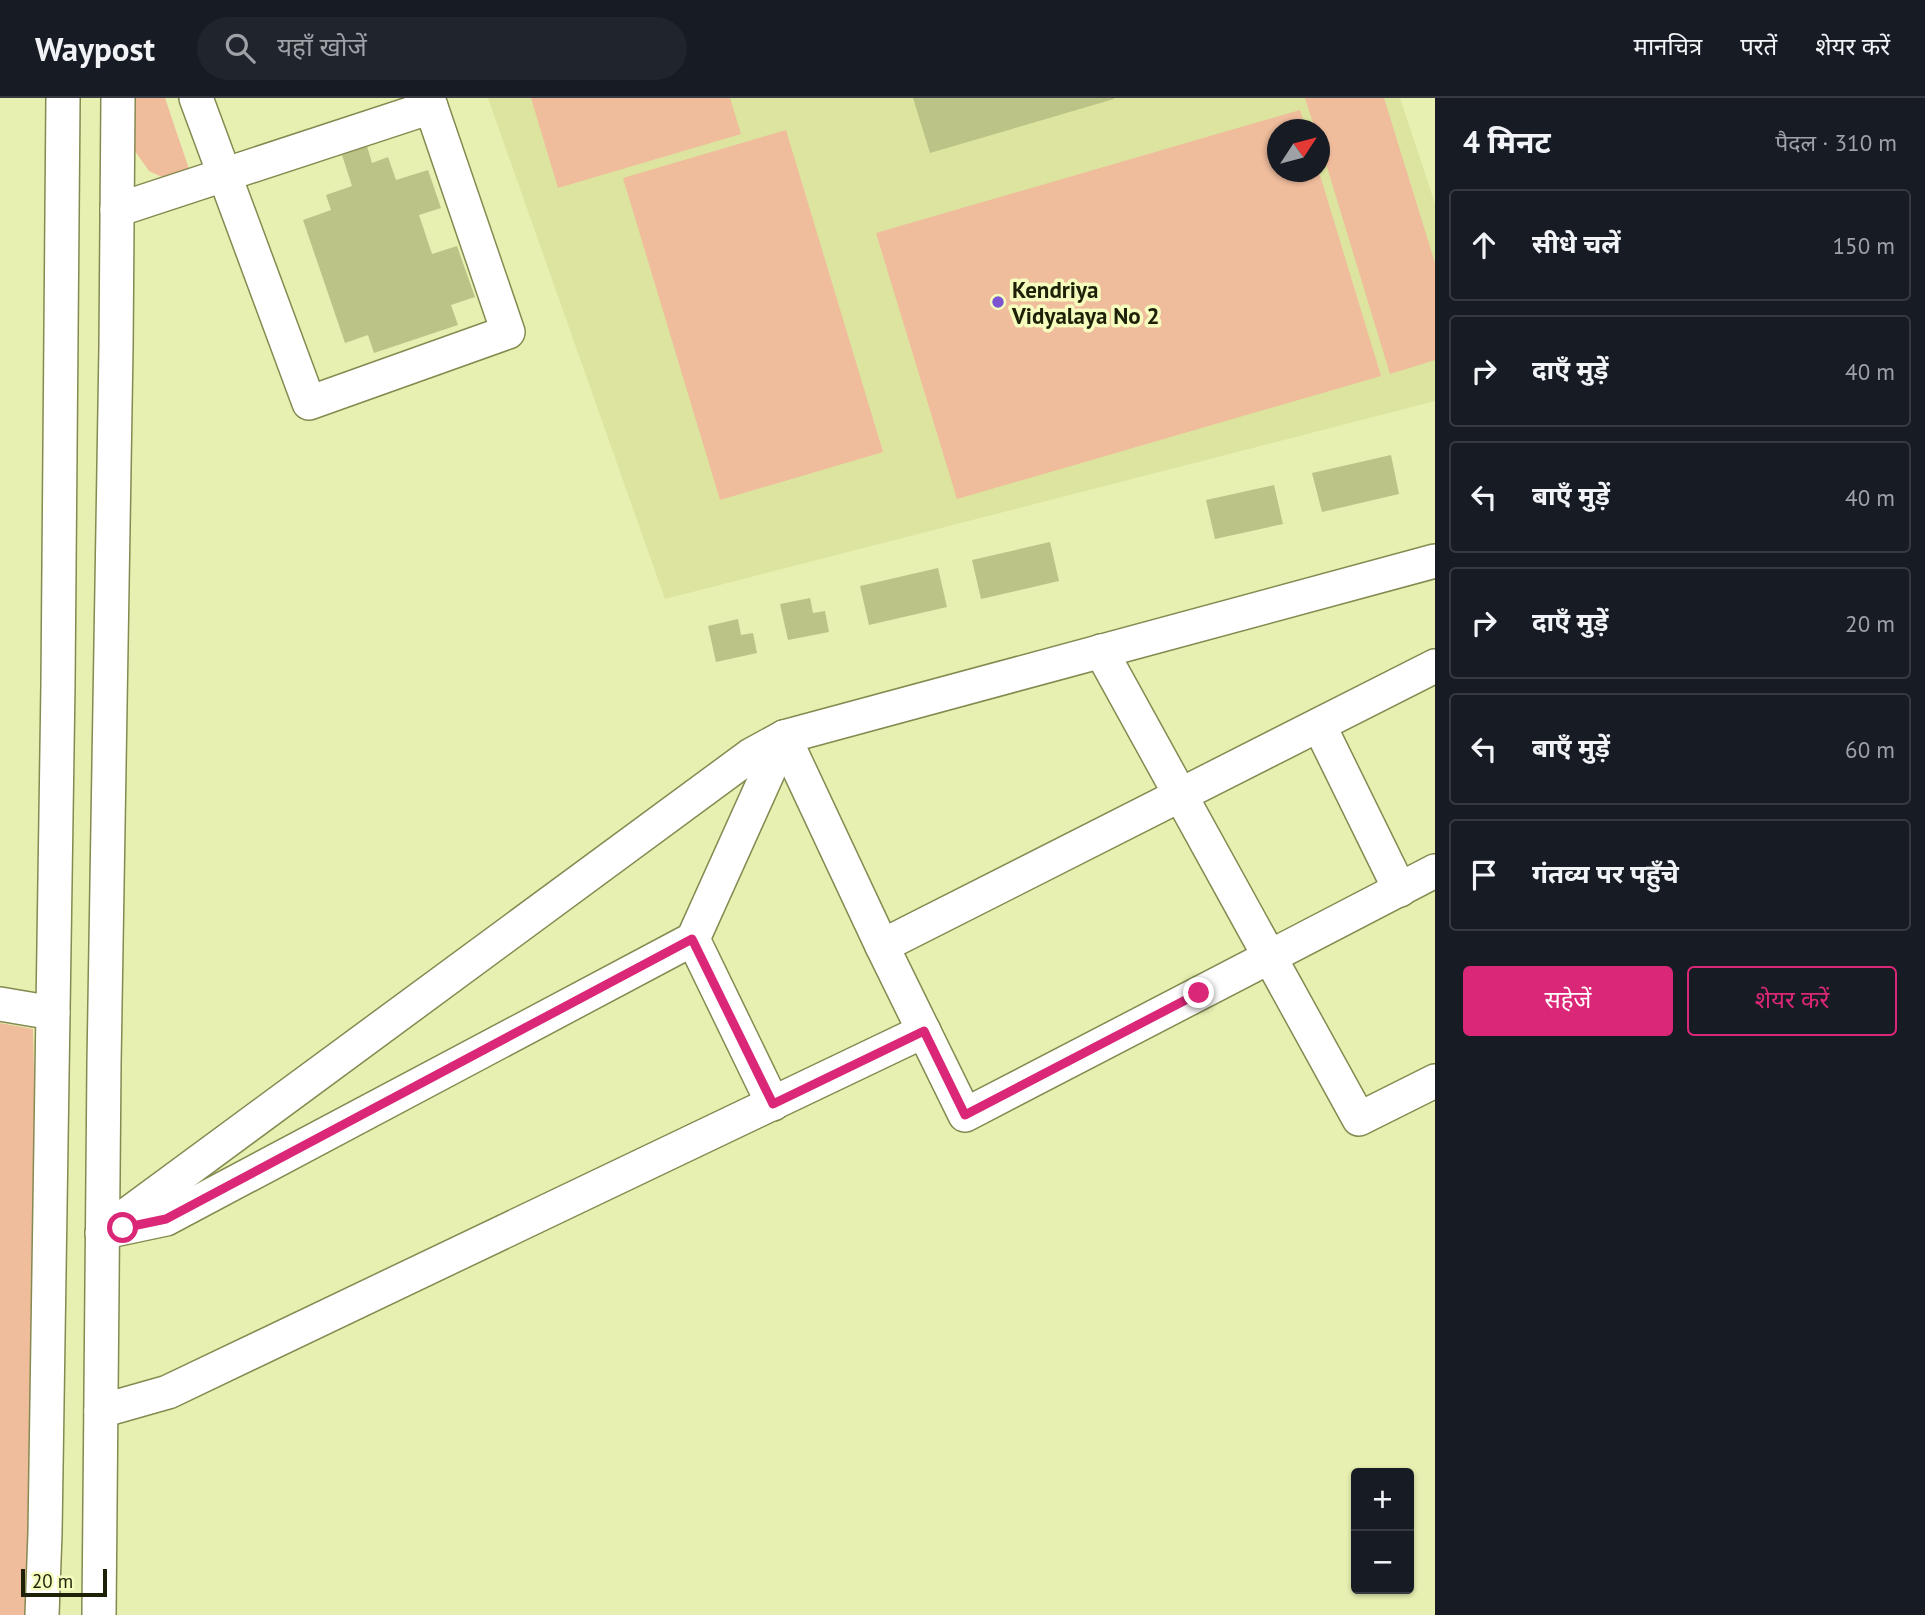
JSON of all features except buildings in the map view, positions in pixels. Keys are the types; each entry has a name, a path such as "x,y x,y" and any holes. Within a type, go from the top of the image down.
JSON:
{"street":[{"path":"42,1615 58,684 63,98"},
{"path":"99,1615 118,98"},
{"path":"117,210 224,175 429,103 508,332 309,403 224,175 203,100"},
{"path":"102,1233 751,755 784,737 1435,561"},
{"path":"1101,651 1359,1119 1435,1081"},
{"path":"882,946 1435,666"},
{"path":"1319,725 1400,890"},
{"path":"102,1233 166,1219 692,939 784,737"},
{"path":"784,737 965,1115 1435,872"},
{"path":"692,939 773,1104"},
{"path":"0,1004 53,1013"},
{"path":"101,1411 168,1392 924,1031"}],"shaded area":[{"path":"132,98 165,98 191,175 173,182 149,171 130,144"},
{"name":"Kendriya Vidyalaya No 2","path":"488,98 1400,98 1435,204 1435,401 665,599"},
{"path":"531,98 730,98 741,134 558,188"},
{"path":"1305,98 1384,98 1435,263 1435,360 1390,374 1330,177 1330,119 1312,119"},
{"path":"1300,110 1303,119 1269,119"},
{"path":"1267,120 1267,182 1322,182 1381,376 957,499 876,233"},
{"path":"786,130 883,452 720,500 623,178"},
{"path":"0,1023 33,1029 47,1615 0,1615"}],"place":[{"name":"Kendriya Vidyalaya No 2","path":"998,302"}],"route":[{"path":"123,1228 166,1219 692,939 773,1104 924,1031 965,1115 1199,993"}]}
